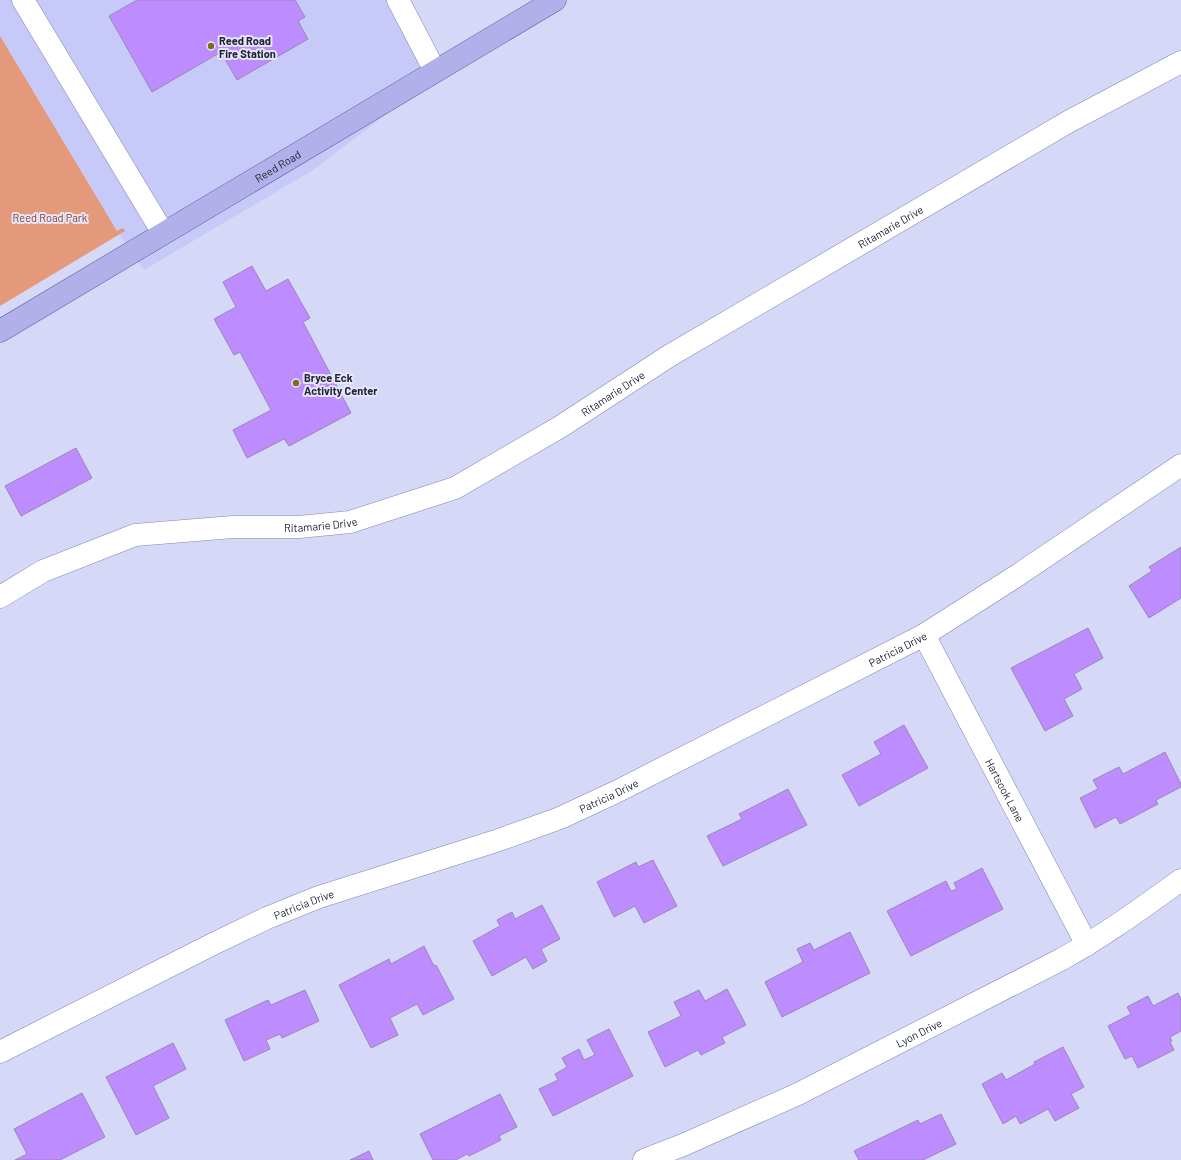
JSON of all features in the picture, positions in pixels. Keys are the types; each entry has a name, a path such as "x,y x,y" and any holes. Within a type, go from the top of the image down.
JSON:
{"main road":[{"name":"Reed Road","path":"0,331 555,0"}],"street":[{"path":"23,0 163,233"},
{"path":"398,0 436,71"},
{"name":"Ritamarie Drive","path":"0,597 43,571 135,535 233,527 300,527 350,522 455,488 560,427 670,356 1041,138 1181,62"},
{"name":"Patricia Drive","path":"0,1052 267,918 319,897 496,841 560,818 616,792 924,635 1018,575 1181,465"},
{"name":"Hartsook Lane","path":"924,635 1087,945"},
{"name":"Lyon Drive","path":"644,1160 683,1145 798,1094 1087,945 1119,925 1181,880"}],"shaded area":[{"path":"0,0 405,0 443,71 313,170 144,270 119,234 0,36"}],"green space":[{"name":"Reed Road Park","path":"0,36 117,231 123,228 125,231 0,306"}],"building":[{"name":"Reed Road Fire Station","path":"137,0 295,0 305,17 298,21 308,39 237,80 221,52 152,92 109,16"},
{"name":"Bryce Eck Activity Center","path":"252,266 266,291 288,279 310,318 303,322 351,413 289,446 284,439 247,458 233,430 271,410 240,352 234,355 214,319 236,307 223,282"},
{"path":"76,448 92,478 21,516 5,486"},
{"path":"1181,547 1181,598 1149,618 1129,586 1152,571 1149,567"},
{"path":"1088,628 1103,658 1074,674 1082,689 1064,699 1073,716 1045,731 1011,668"},
{"path":"904,725 928,768 859,806 842,775 881,754 874,742"},
{"path":"1165,752 1181,784 1181,787 1156,800 1158,804 1120,824 1116,817 1095,828 1080,798 1098,789 1093,780 1119,767 1123,774"},
{"path":"788,789 807,825 723,866 707,836 742,819 739,814"},
{"path":"653,860 677,906 644,923 635,906 614,917 597,882 636,862 638,867"},
{"path":"982,868 1003,909 911,956 887,911 946,881 951,891 957,889 954,883"},
{"path":"542,905 560,939 541,949 547,961 533,969 526,957 492,976 473,941 500,926 497,920 512,912 515,919"},
{"path":"850,932 870,973 782,1017 765,982 803,962 797,949 810,943 814,950"},
{"path":"424,946 454,999 423,1015 417,1004 390,1018 398,1035 371,1048 339,985 389,959 391,964"},
{"path":"727,989 746,1025 722,1037 725,1043 701,1055 698,1050 665,1067 648,1032 681,1016 674,1002 699,990 705,1001"},
{"path":"305,990 319,1021 282,1038 280,1034 266,1040 270,1049 244,1061 225,1020 268,1000 271,1005"},
{"path":"1178,993 1181,999 1181,1031 1170,1037 1172,1041 1170,1042 1174,1050 1138,1068 1132,1056 1125,1059 1108,1026 1131,1014 1127,1007 1148,996 1153,1006"},
{"path":"609,1029 633,1076 553,1116 539,1089 558,1080 555,1074 567,1067 562,1058 579,1049 584,1060 595,1055 587,1040"},
{"path":"173,1043 186,1069 153,1086 169,1118 136,1135 106,1077"},
{"path":"1063,1047 1084,1087 1071,1094 1079,1108 1055,1121 1048,1109 1020,1124 1016,1116 1003,1124 982,1084 1002,1073 1006,1080 1035,1064 1034,1062"},
{"path":"82,1093 105,1137 60,1160 15,1160 27,1154 14,1129"},
{"path":"500,1094 517,1127 499,1136 501,1140 469,1156 467,1154 456,1160 433,1160 420,1134"},
{"path":"941,1114 956,1144 923,1160 859,1160 854,1151 918,1120 920,1124"},
{"path":"369,1151 373,1160 350,1160"}],"place":[{"name":"Reed Road Fire Station","path":"211,46"},
{"name":"Bryce Eck Activity Center","path":"296,383"}]}
